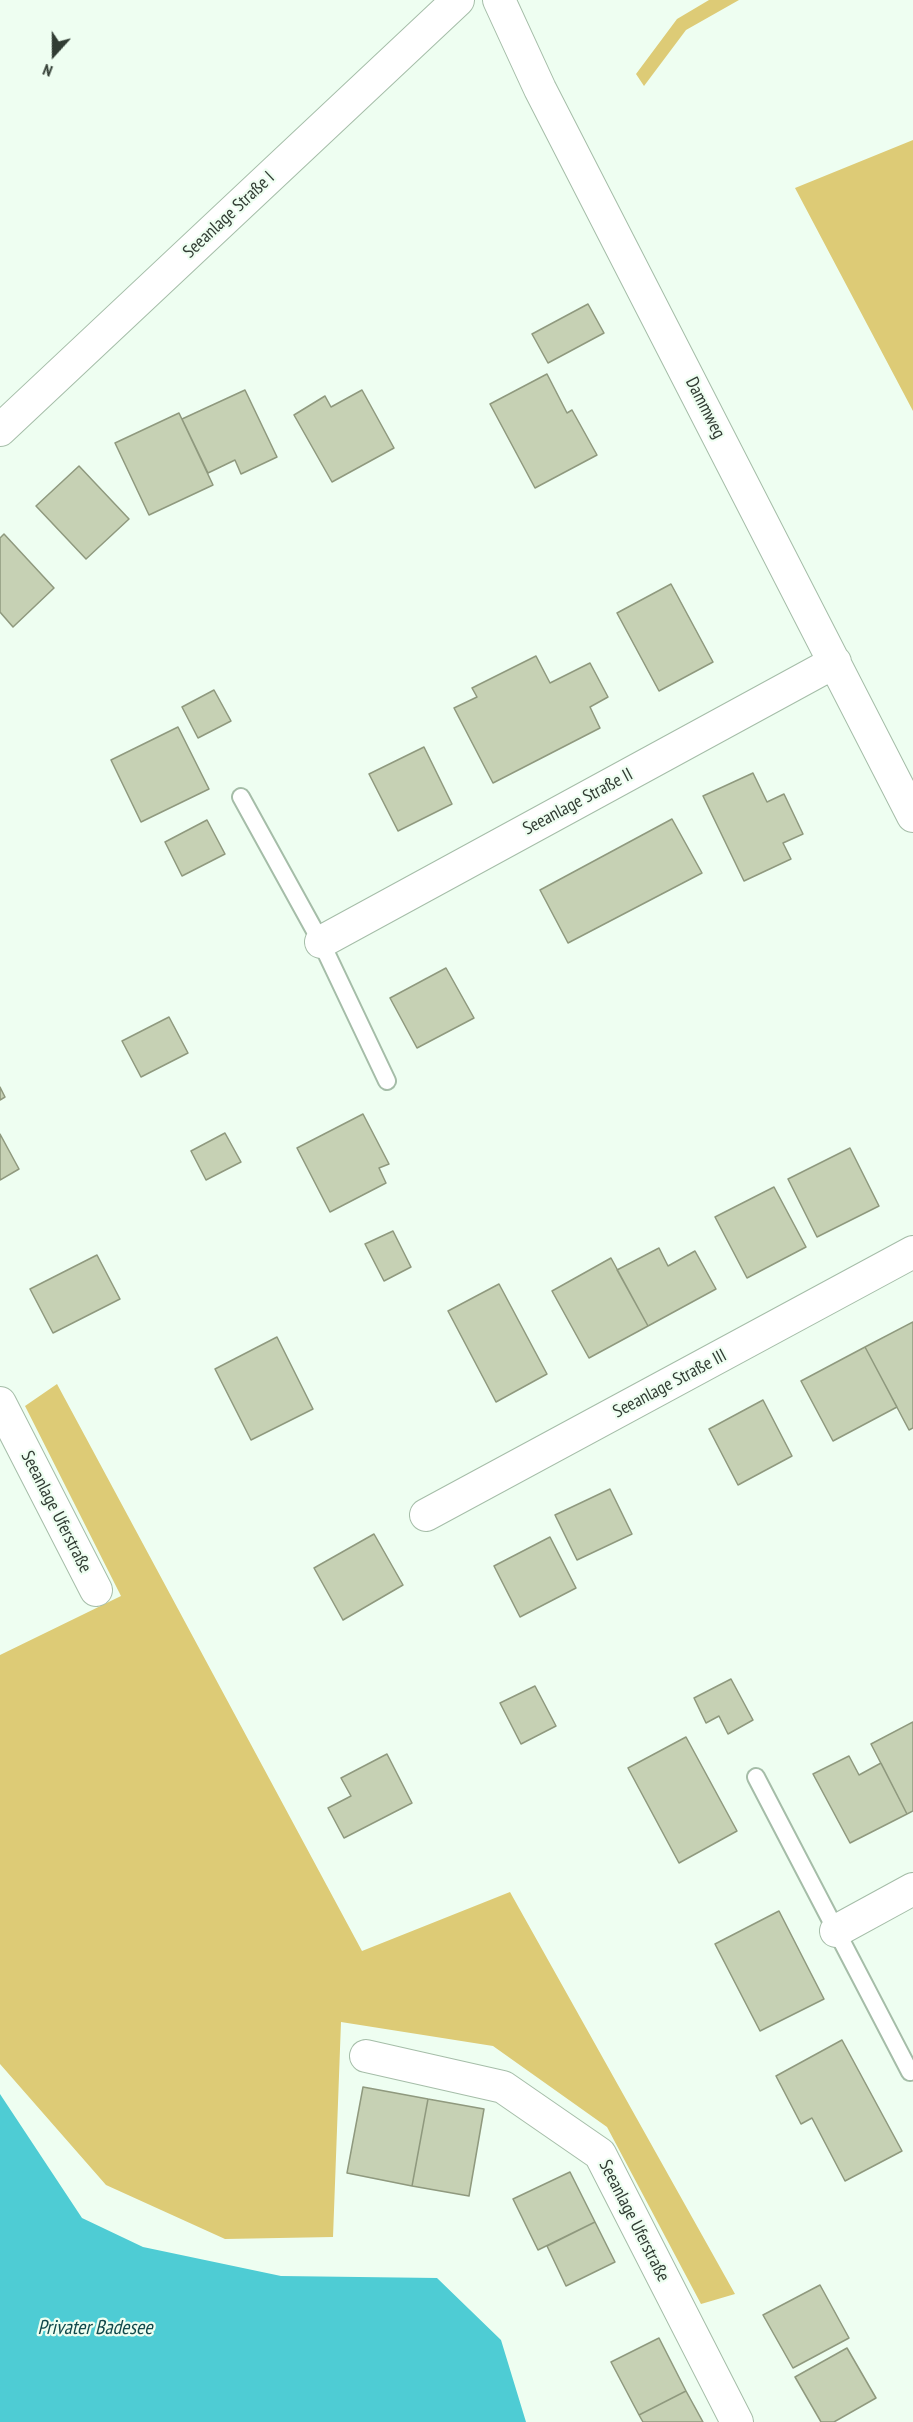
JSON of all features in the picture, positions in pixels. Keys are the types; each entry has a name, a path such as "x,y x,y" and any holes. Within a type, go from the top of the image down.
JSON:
{"street":[{"name":"Seeanlage Straße I","path":"0,430 458,0"},
{"name":"Dammweg","path":"499,0 540,89 913,816"},
{"name":"Seeanlage Straße II","path":"321,942 835,662"},
{"name":"Seeanlage Straße III","path":"426,1515 913,1252"},
{"name":"Seeanlage Uferstraße","path":"0,1402 96,1590"},
{"path":"836,1931 913,1889"},
{"name":"Seeanlage Uferstraße","path":"366,2056 503,2087 600,2154 737,2422"}],"lane":[{"path":"241,797 321,942 387,1081"},
{"path":"756,1778 910,2072"}],"shaded area":[{"path":"709,0 739,0 686,30 644,86 636,74 677,19"},
{"path":"913,140 913,411 795,188"},
{"path":"57,1384 362,1951 510,1892 735,2294 701,2304 607,2127 493,2046 341,2022 333,2237 225,2239 106,2185 0,2064 0,1655 121,1596 25,1406"}],"water":[{"name":"Privater Badesee","path":"0,2094 82,2218 143,2247 281,2276 437,2278 501,2340 526,2422 0,2422"}],"building":[{"path":"588,304 604,333 548,363 532,334"},
{"path":"547,374 567,413 572,410 597,455 535,488 490,404"},
{"path":"245,390 277,457 241,474 235,460 208,473 182,419"},
{"path":"362,390 394,448 332,482 294,415 325,396 331,407"},
{"path":"179,413 213,485 149,515 115,443"},
{"path":"79,466 129,519 86,559 36,506"},
{"path":"4,534 54,588 13,627 0,612 0,538"},
{"path":"671,584 713,662 659,691 617,613"},
{"path":"536,656 550,683 590,663 608,697 590,707 600,728 493,783 454,708 477,697 472,688"},
{"path":"214,690 231,721 198,738 182,707"},
{"path":"178,727 209,789 141,822 111,760"},
{"path":"424,747 452,804 398,831 369,774"},
{"path":"753,773 767,802 784,794 803,834 783,843 791,859 744,881 703,796"},
{"path":"672,819 702,873 568,943 540,890"},
{"path":"207,820 225,854 182,876 165,842"},
{"path":"446,968 474,1018 417,1048 390,998"},
{"path":"169,1017 188,1053 141,1077 122,1041"},
{"path":"0,1087 5,1097 0,1100"},
{"path":"363,1114 389,1164 379,1168 386,1183 330,1212 297,1148"},
{"path":"225,1133 241,1162 206,1180 191,1151"},
{"path":"0,1134 19,1169 0,1180"},
{"path":"850,1148 879,1206 817,1237 788,1179"},
{"path":"774,1187 806,1247 747,1278 715,1217"},
{"path":"393,1231 411,1267 384,1281 365,1244"},
{"path":"659,1248 668,1266 695,1251 716,1289 648,1326 617,1270"},
{"path":"97,1255 120,1299 53,1333 30,1289"},
{"path":"611,1258 648,1326 589,1358 552,1291"},
{"path":"499,1284 547,1374 496,1402 448,1311"},
{"path":"913,1322 913,1428 909,1430 865,1347"},
{"path":"277,1337 313,1409 251,1440 215,1369"},
{"path":"865,1347 897,1407 833,1441 801,1381"},
{"path":"763,1400 792,1456 738,1485 709,1429"},
{"path":"610,1489 632,1534 577,1560 555,1515"},
{"path":"374,1534 403,1585 343,1620 314,1568"},
{"path":"550,1537 576,1588 520,1617 494,1566"},
{"path":"731,1679 753,1720 728,1734 719,1716 706,1723 694,1698"},
{"path":"535,1686 556,1726 521,1744 500,1703"},
{"path":"913,1722 913,1811 907,1814 871,1744"},
{"path":"686,1737 737,1831 679,1863 628,1768"},
{"path":"387,1754 412,1803 344,1838 328,1808 351,1796 341,1778"},
{"path":"849,1756 859,1775 881,1763 907,1814 850,1843 813,1774"},
{"path":"779,1911 824,1999 760,2031 715,1944"},
{"path":"842,2040 902,2151 845,2181 812,2118 801,2124 776,2076"},
{"path":"363,2087 428,2099 412,2186 347,2173"},
{"path":"428,2099 484,2109 469,2196 412,2186"},
{"path":"570,2172 595,2222 538,2250 513,2199"},
{"path":"595,2222 615,2262 566,2286 547,2246"},
{"path":"820,2285 849,2338 793,2368 763,2315"},
{"path":"659,2338 686,2391 639,2415 611,2362"},
{"path":"847,2348 876,2398 834,2422 821,2422 795,2377"},
{"path":"686,2391 703,2422 643,2422 639,2415"}]}
